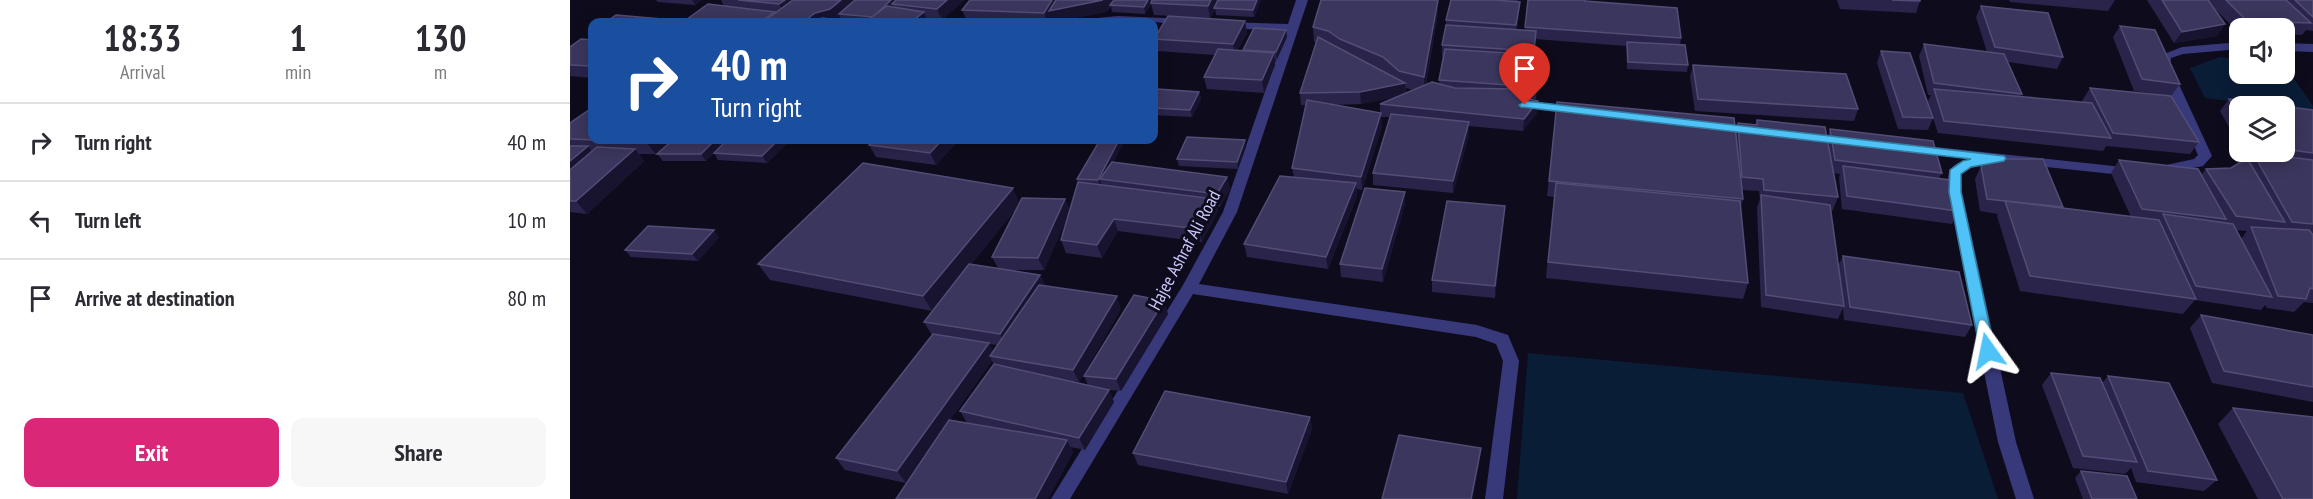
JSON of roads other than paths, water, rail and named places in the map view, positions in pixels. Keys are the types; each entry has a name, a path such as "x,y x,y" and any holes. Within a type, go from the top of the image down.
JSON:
{"street":[{"name":"Hajee Ashraf Ali Road","path":"1060,499 1189,288 1230,212 1302,0"},
{"path":"1158,21 1294,28"},
{"path":"1904,148 2130,172 2170,170 2198,163 2205,156 2164,65 2165,56 2182,51 2229,46"},
{"path":"2295,47 2313,48"},
{"path":"1525,105 1584,111"},
{"path":"1999,158 1967,164 1954,173 1955,192 2007,442 2025,499"},
{"path":"1189,288 1477,331 1502,340 1511,361 1494,499"}],"water":[{"path":"2220,57 2229,58 2229,84 2295,84 2295,80 2313,106 2313,111 2295,109 2295,96 2229,96 2229,101 2205,98 2190,68"},
{"path":"1528,353 1963,393 1998,499 1517,499"}]}
